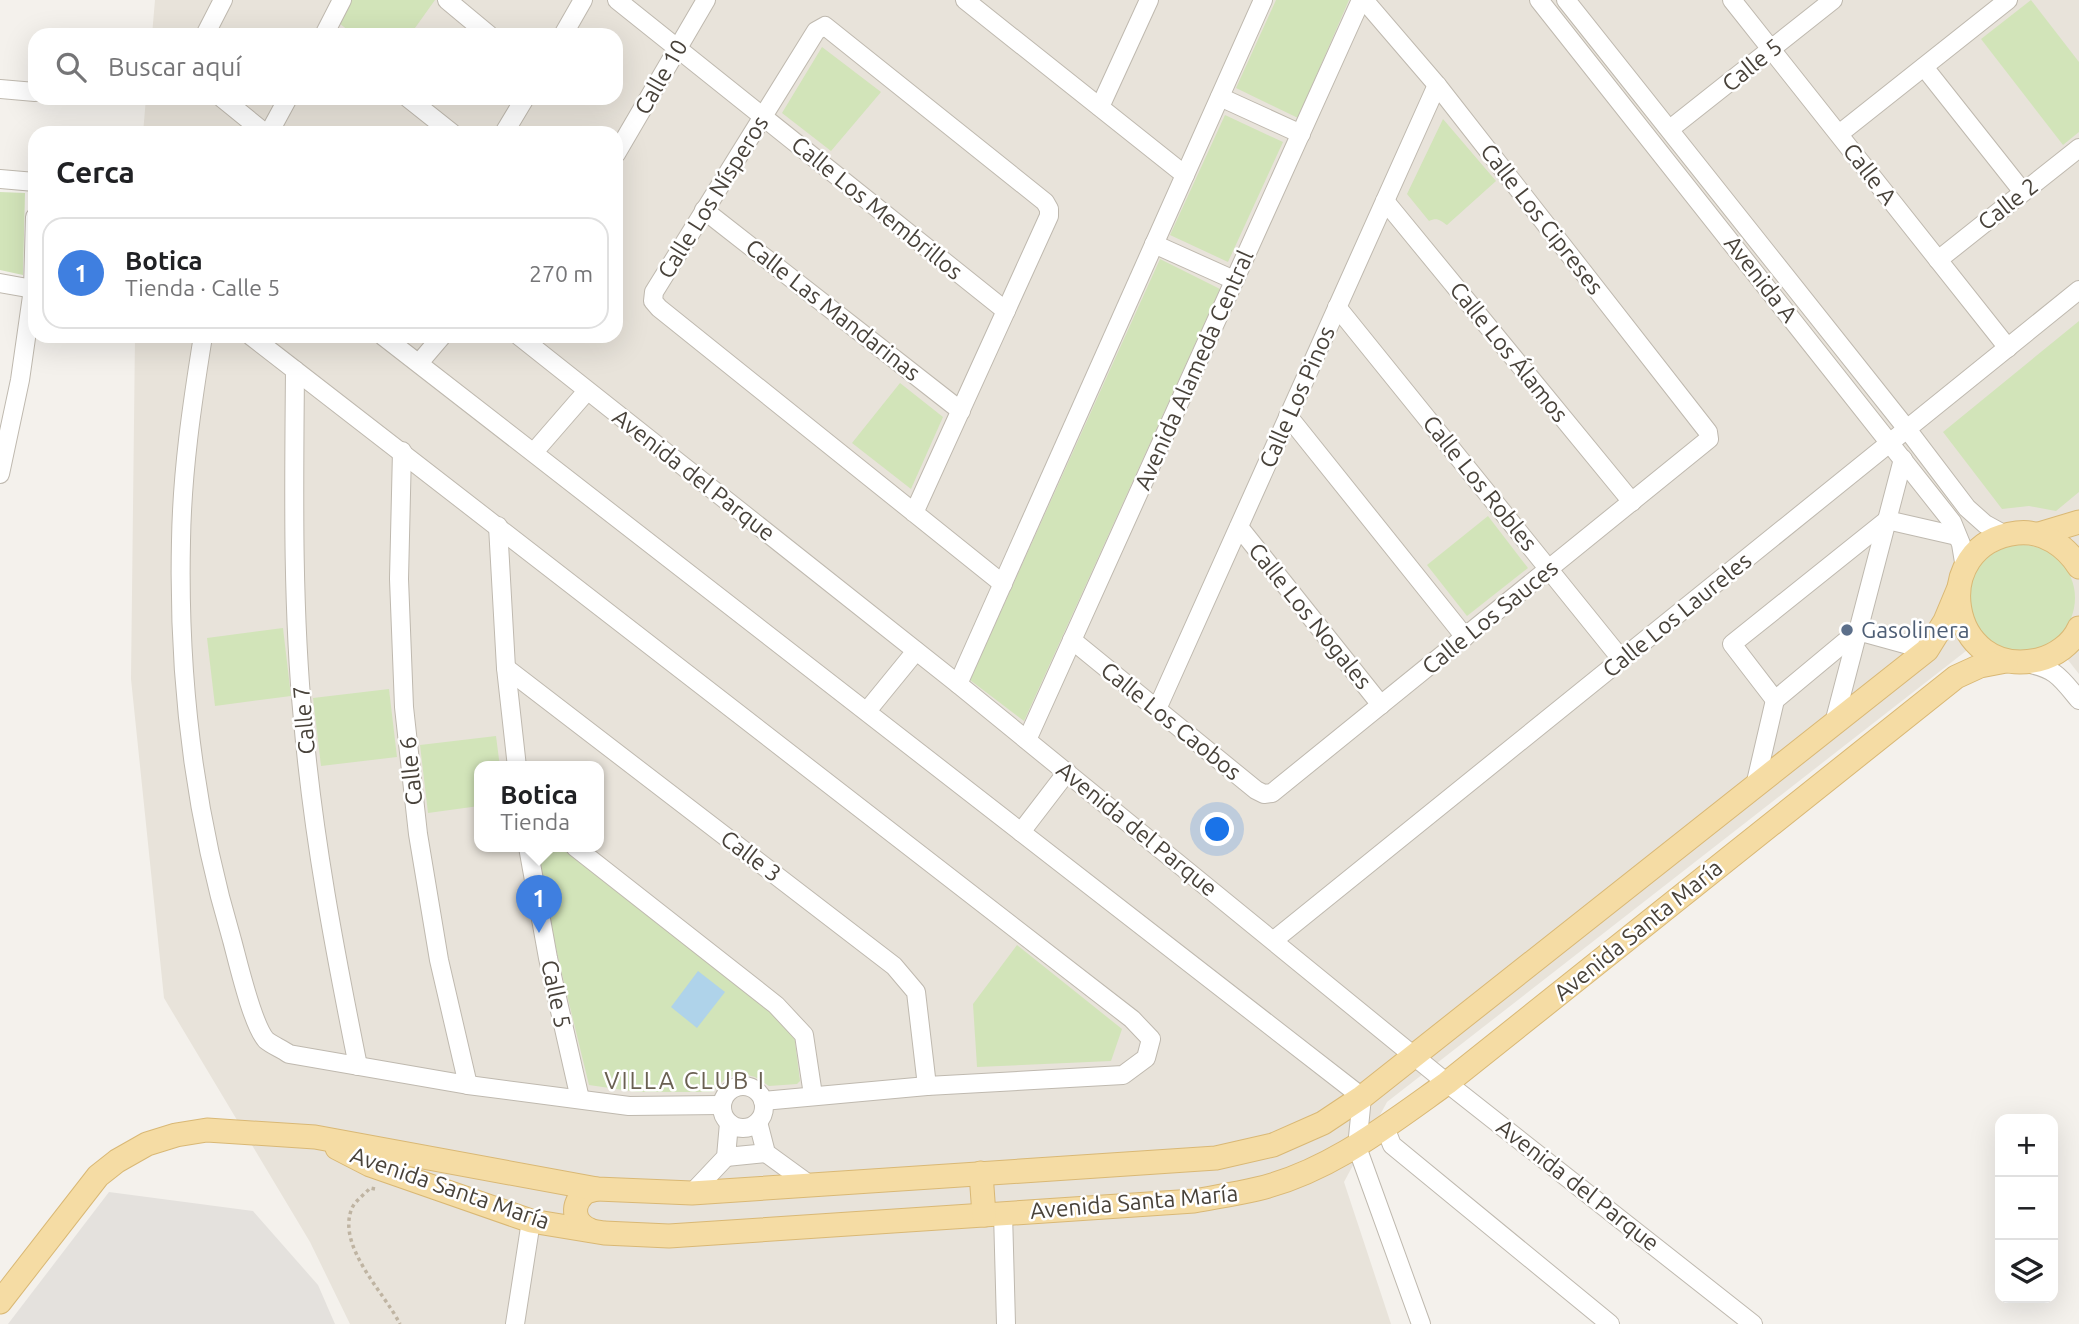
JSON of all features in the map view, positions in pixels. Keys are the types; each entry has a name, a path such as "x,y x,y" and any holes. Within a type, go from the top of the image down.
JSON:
{"main road":[{"path":"2005,535 2039,534 2079,522"},
{"path":"2039,534 2057,542 2073,556 2079,567"},
{"name":"Avenida Santa María","path":"0,1302 98,1176 117,1161 148,1144 176,1135 207,1130 315,1137 597,1189 692,1193 1216,1157 1273,1145 1323,1122 1362,1097 1927,650 1945,621 1961,579 1975,553 1989,542 2005,535"},
{"path":"1961,579 1958,609 1964,627 1975,642 1989,654 2016,662"},
{"name":"Avenida Santa María","path":"315,1137 370,1166 531,1221 590,1230 669,1236 1194,1200 1258,1189 1311,1171 1357,1147 1447,1083 1956,677 1980,666 2046,658 2064,648 2078,632"},
{"path":"981,1173 994,1214"},
{"path":"590,1230 580,1224 575,1206 586,1192 597,1189"}],"street":[{"path":"209,28 223,0"},
{"path":"329,28 342,0"},
{"path":"447,0 481,28"},
{"path":"567,28 583,0"},
{"name":"Calle Los Membrillos","path":"617,0 1006,311"},
{"name":"Calle 10","path":"623,143 706,0"},
{"path":"965,0 1185,175"},
{"path":"958,684 1263,0"},
{"name":"Calle Los Cipreses","path":"1363,0 1437,85 1709,432 1707,442"},
{"name":"Avenida Alameda Central","path":"1027,740 1363,0"},
{"name":"Avenida A","path":"1539,0 1952,522 1957,536 1961,579"},
{"name":"Avenida A","path":"1566,0 1967,508 2005,535"},
{"name":"Calle A","path":"1732,0 2008,348"},
{"name":"Calle 5","path":"1670,130 1833,0"},
{"path":"1839,134 2008,0"},
{"path":"1100,107 1146,1"},
{"name":"Calle Los Nísperos","path":"1003,584 653,301 654,292 762,116 816,31 825,26 1045,202 1049,216 1006,311"},
{"path":"1924,67 2023,192"},
{"name":"Calle Los Pinos","path":"1157,709 1437,85"},
{"path":"0,89 28,91"},
{"path":"1220,97 1301,134"},
{"path":"231,105 258,126"},
{"path":"271,126 284,105"},
{"path":"417,105 443,126"},
{"path":"508,126 521,105"},
{"name":"Calle 2","path":"1938,260 2079,148"},
{"path":"0,179 28,181"},
{"name":"Calle Los Álamos","path":"1385,201 1632,502"},
{"name":"Calle Las Mandarinas","path":"704,210 961,411"},
{"path":"1154,244 1234,280"},
{"path":"0,283 28,288"},
{"name":"Calle Los Laureles","path":"1274,940 2079,290"},
{"name":"Calle Los Robles","path":"1337,307 1622,660"},
{"path":"914,513 1006,311"},
{"path":"0,473 20,380 28,324"},
{"path":"202,343 189,422 181,541 183,661 196,780 219,898 253,1013 266,1040 289,1054 468,1085 629,1106 721,1105"},
{"path":"260,343 1132,1019 1151,1039 1146,1058 1123,1074 927,1086 764,1101"},
{"path":"392,343 1362,1097 1357,1147 1421,1324"},
{"path":"419,363 436,343"},
{"name":"Avenida del Parque","path":"528,343 958,684 1447,1083 1753,1324"},
{"name":"Calle 7","path":"295,370 293,546 303,721 324,894 358,1066"},
{"path":"534,452 587,391"},
{"path":"1289,416 1465,637"},
{"name":"Calle Los Sauces","path":"1272,793 1707,442"},
{"name":"Calle 6","path":"402,452 399,579 404,707 416,822 439,960 468,1085"},
{"path":"1834,723 1903,459"},
{"path":"1887,520 1957,536"},
{"path":"1775,700 1732,644 1887,520"},
{"path":"498,526 506,668 516,761"},
{"name":"Calle Los Nogales","path":"1239,527 1381,705"},
{"path":"1858,631 1927,650"},
{"path":"1755,786 1775,700 1858,631"},
{"name":"Calle Los Caobos","path":"1072,640 1256,790 1264,794 1272,793"},
{"path":"867,711 916,651"},
{"path":"2016,662 2048,667 2063,680 2079,701"},
{"name":"Calle 3","path":"506,668 894,966 916,992 927,1086"},
{"path":"1021,832 1067,772"},
{"name":"Calle 5","path":"529,852 548,958 580,1099"},
{"path":"581,852 776,1004 804,1035 813,1095"},
{"path":"738,1086 751,1087 764,1101 762,1116 758,1122 747,1128 734,1126 724,1118 721,1105 727,1093 738,1086"},
{"path":"758,1122 766,1153 810,1185"},
{"path":"692,1193 726,1157 729,1123"},
{"path":"1385,1127 1392,1145 1609,1324"},
{"path":"726,1157 766,1153"},
{"path":"994,1214 1006,1324"},
{"path":"516,1324 531,1221"}],"path":[{"path":"381,1189 370,1188 352,1206 348,1231 361,1263 400,1324"}],"shaded area":[{"path":"155,0 2079,0 2079,674 2025,605 1387,1102 1344,1182 1391,1324 350,1324 310,1242 164,998 131,679 135,343 623,343 623,126 144,126 145,105 623,105 623,28 153,28"},
{"path":"109,1192 253,1211 318,1285 335,1324 8,1324"}],"green space":[{"path":"349,0 435,0 415,28 345,28 339,23"},
{"path":"1276,0 1349,0 1298,118 1236,88"},
{"path":"2031,0 2079,62 2079,132 2063,145 1981,39"},
{"path":"822,47 881,92 831,151 782,113"},
{"path":"1225,115 1283,142 1228,262 1170,235"},
{"path":"1443,119 1496,181 1447,225 1434,219 1429,221 1407,194"},
{"path":"0,192 25,193 23,275 0,270"},
{"path":"1160,259 1220,289 1024,721 970,680"},
{"path":"2079,321 2079,492 2056,511 2029,506 2002,509 1943,432"},
{"path":"900,383 943,417 911,489 852,443"},
{"path":"1488,516 1528,568 1467,616 1427,565"},
{"path":"2022,545 2042,549 2059,561 2071,578 2075,598 2071,618 2059,635 2042,647 2022,651 2002,647 1985,635 1973,618 1969,598 1973,578 1985,561 2002,549"},
{"path":"283,628 291,696 215,706 207,638"},
{"path":"389,689 397,757 321,766 313,698"},
{"path":"496,736 499,761 474,761 474,807 428,813 420,745"},
{"path":"566,852 791,1028 800,1081 797,1084 769,1086 755,1077 740,1073 724,1080 712,1092 637,1092 589,1085 538,866 539,854"},
{"path":"1017,945 1122,1029 1111,1061 977,1067 973,1004"}],"water":[{"path":"698,971 725,992 697,1028 671,1007"}],"place":[{"name":"Gasolinera","path":"1847,630"},
{"name":"Botica","path":"539,933"}],"district":[{"name":"VILLA CLUB I","path":"685,1081"}]}
